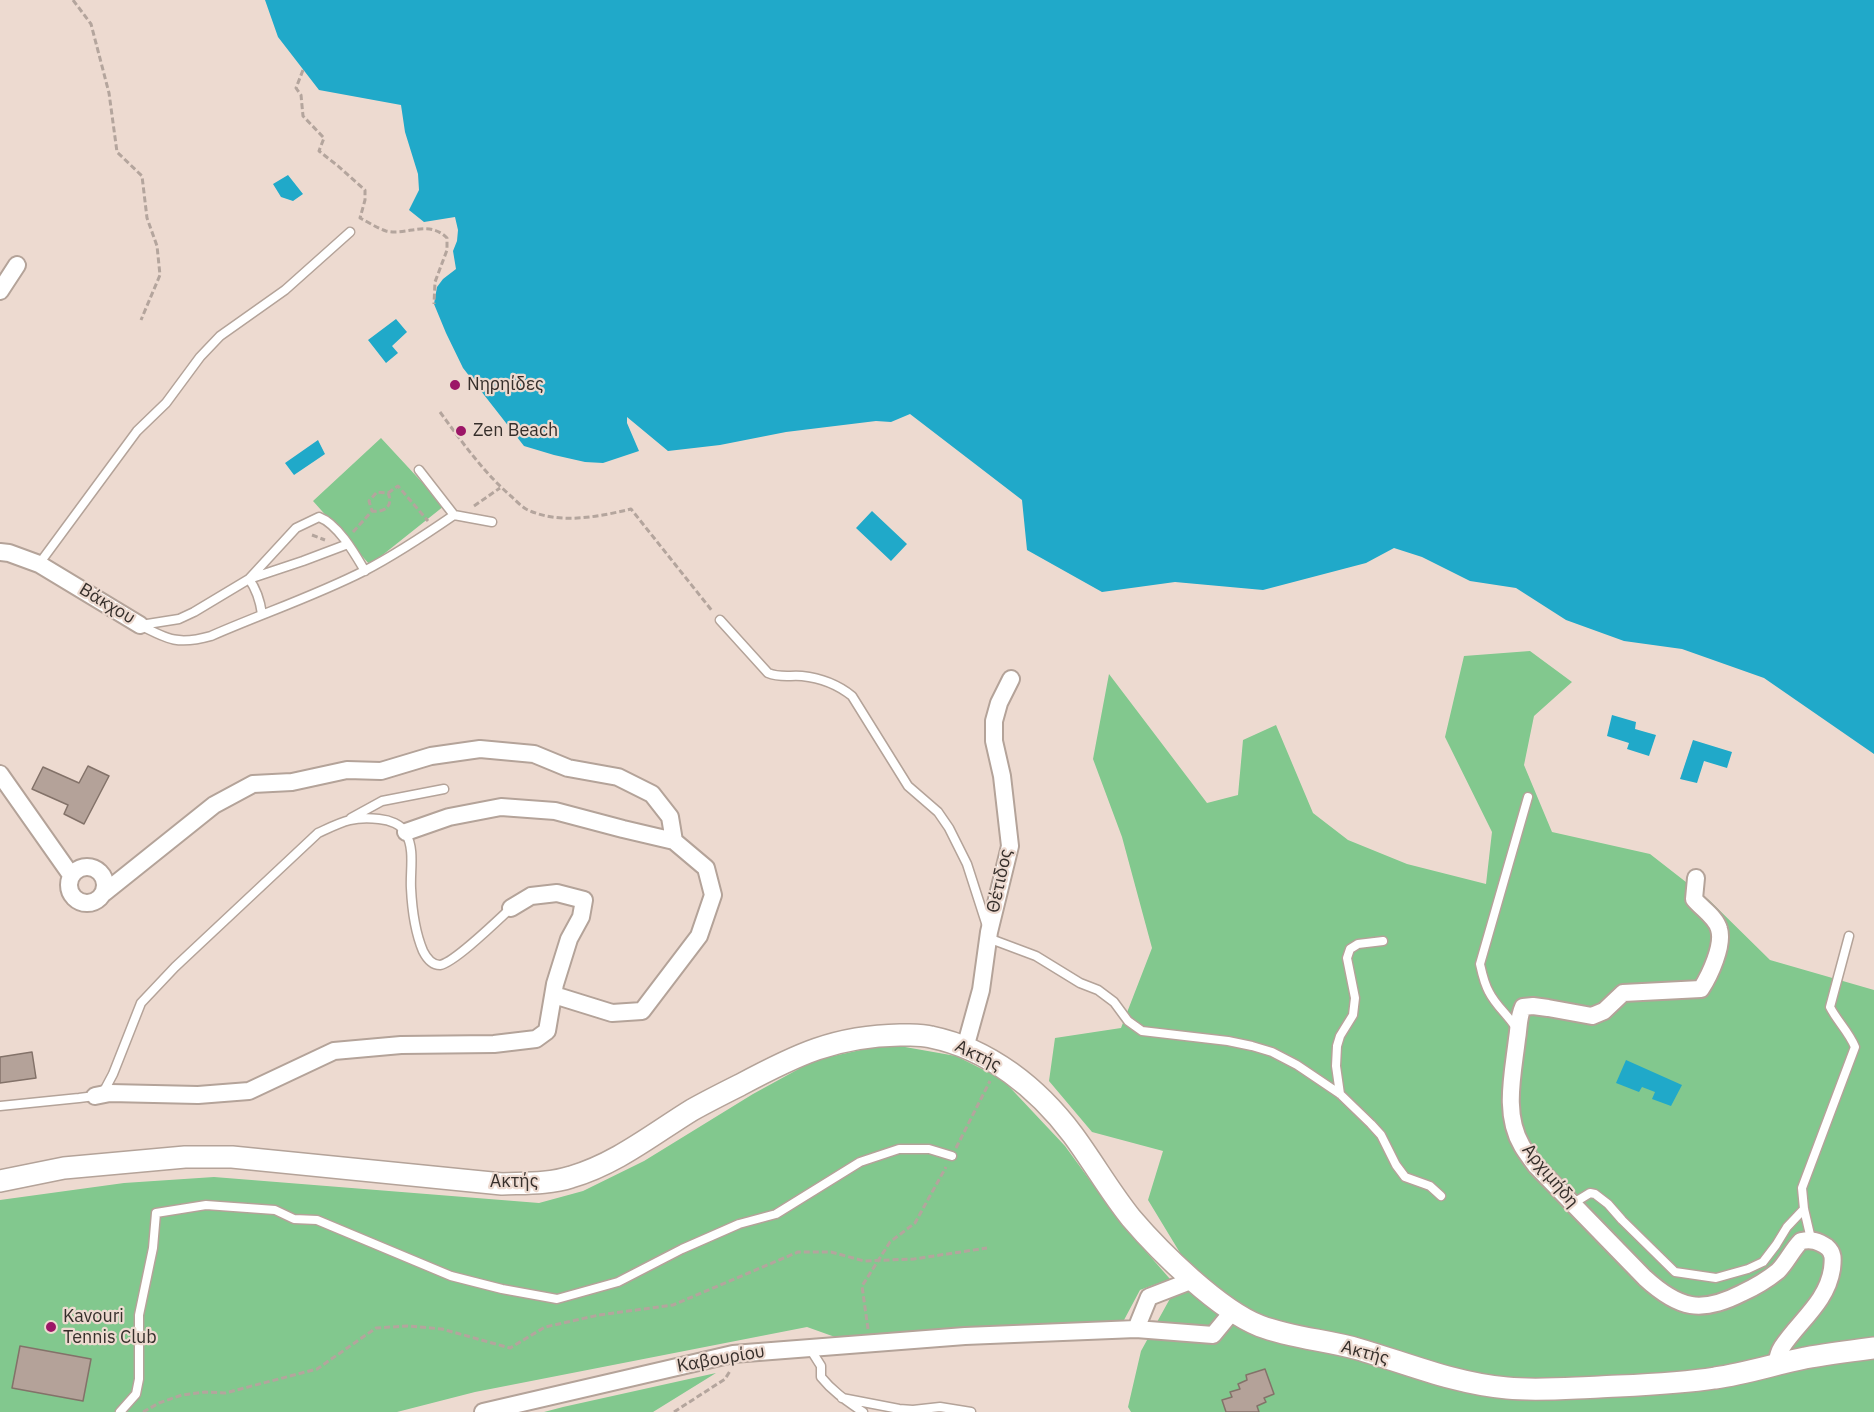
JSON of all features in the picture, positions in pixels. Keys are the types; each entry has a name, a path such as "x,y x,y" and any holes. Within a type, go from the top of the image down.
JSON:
{"street":[{"path":"0,291 17,265"},
{"name":"Βάκχου","path":"0,552 39,564 141,625"},
{"name":"Θέτιδος","path":"965,1048 981,990 989,935 1010,846 1002,776 994,741 994,721 999,703 1011,679"},
{"path":"104,893 105,879 96,868 82,867 71,876 69,889 77,900 92,903 214,805 253,784 292,782 347,770 381,771 432,756 480,749 534,754 568,768 618,777 652,794 670,817 674,840"},
{"path":"0,774 71,876"},
{"path":"406,832 449,817 501,807 555,811 623,830 674,840 706,868 713,895 699,936 642,1011 612,1013 554,995"},
{"name":"Αρχιμήδη","path":"1696,878 1694,899 1713,918 1719,928 1715,962 1701,989 1623,993 1604,1011 1592,1016 1533,1006 1523,1007 1519,1014 1510,1090 1515,1128 1521,1145 1536,1166 1660,1292 1674,1300 1698,1306 1716,1305 1754,1288 1779,1269 1801,1241 1811,1239"},
{"path":"94,1096 110,1093 198,1095 249,1091 334,1051 401,1045 494,1044 536,1040 547,1031 569,939 581,917 584,900 557,893 531,896 511,908"},
{"name":"Ακτής","path":"0,1181 64,1168 185,1157 232,1158 502,1184 542,1183 571,1177 603,1164 639,1145 694,1109 808,1051 844,1040 878,1035 927,1035 979,1053 999,1064 1053,1110 1131,1217 1193,1280 1232,1312 1257,1325 1353,1348 1471,1383 1507,1388 1558,1389 1682,1382 1717,1378 1806,1358 1874,1348"},
{"path":"1776,1365 1780,1349 1824,1294 1831,1276 1834,1260 1830,1250 1820,1242 1811,1239"},
{"path":"1136,1329 1149,1297 1193,1280"},
{"name":"Καβουρίου","path":"483,1412 733,1354 965,1336 1136,1329 1213,1335 1232,1312"}],"lane":[{"path":"39,564 137,431 166,403 200,357 220,336 285,290 350,232"},
{"path":"419,470 454,515 492,522"},
{"path":"141,625 165,638 180,642 210,636 365,571 415,542 454,515"},
{"name":"Βάκχου","path":"141,625 179,619 249,579 296,528 319,517 326,520 348,544"},
{"path":"262,614 260,599 249,579 348,544 365,571"},
{"path":"720,620 768,673 778,677 801,676 819,679 838,686 852,696 908,786 938,812 949,828 967,864 989,935 1036,956 1080,983 1098,990 1114,1002 1128,1021 1142,1031 1228,1041 1272,1052 1298,1065 1340,1094 1382,1135 1396,1165 1405,1177 1430,1186 1441,1196"},
{"path":"0,1106 94,1096 105,1089 141,1003 318,833 382,801 444,789"},
{"path":"1518,1033 1510,1018 1489,992 1482,977 1480,964 1528,797"},
{"path":"347,819 387,820 397,824 406,832 410,845 413,912 420,943 427,958 434,964 441,965 459,954 511,908"},
{"path":"1811,1239 1803,1209 1802,1188 1855,1047 1830,1007 1849,936"},
{"path":"1340,1094 1336,1066 1337,1046 1340,1036 1353,1015 1354,998 1347,958 1350,949 1358,944 1383,941"},
{"path":"120,1412 136,1394 139,1379 139,1315 153,1248 156,1213 206,1205 275,1210 294,1219 317,1220 451,1276 502,1289 558,1299 618,1281 739,1224 776,1214 860,1162 899,1149 929,1149 952,1156"},
{"path":"1572,1204 1590,1193 1595,1194 1608,1203 1675,1272 1716,1278 1763,1262 1786,1227 1803,1209"},
{"path":"809,1347 821,1366 821,1377 828,1386 863,1412"},
{"path":"842,1398 899,1409 940,1407 971,1412"}],"path":[{"path":"73,0 91,24 109,93 117,152 142,176 147,218 157,246 160,275 141,320"},
{"path":"303,70 296,88 301,95 303,116 324,138 319,151 365,190 360,218 387,231 422,229 439,231 447,238 447,250 435,282 434,304"},
{"path":"440,412 464,445 501,487 526,509 552,516 577,518 631,508 720,620"},
{"path":"372,511 369,501 377,492 388,493 398,486 429,522"},
{"path":"353,532 372,511 384,511 388,507 390,501 388,493"},
{"path":"870,1342 862,1286 890,1242 915,1223 999,1064"},
{"path":"143,1412 159,1403 182,1395 205,1392 225,1393 317,1369 376,1328 408,1326 442,1329 510,1348 545,1327 599,1315 673,1305 798,1252 831,1252 864,1261 914,1259 987,1248"},
{"path":"674,1412 725,1379 731,1369 733,1354"}],"green space":[{"path":"381,438 444,506 370,565 313,501"},
{"path":"1530,651 1572,682 1534,716 1524,765 1552,832 1650,854 1709,900 1770,960 1874,990 1874,1412 1131,1412 1128,1407 1141,1351 1188,1266 1148,1200 1163,1151 1092,1132 1049,1081 1055,1038 1121,1028 1152,948 1122,837 1093,759 1109,674 1207,803 1238,795 1243,740 1276,725 1313,813 1348,840 1407,864 1486,884 1492,832 1445,737 1464,656"},
{"path":"888,1044 956,1056 1002,1079 1065,1146 1121,1223 1170,1279 1140,1290 1124,1320 835,1337 807,1327 475,1392 397,1412 0,1412 0,1200 124,1183 214,1177 539,1203 583,1191 644,1161 753,1094 815,1060"},
{"path":"716,1373 653,1412 544,1412 563,1407"}],"water":[{"path":"265,0 1874,0 1874,754 1764,678 1682,649 1624,641 1566,620 1516,588 1470,581 1422,557 1394,548 1366,563 1263,590 1175,582 1102,592 1027,550 1022,500 910,414 891,422 876,421 786,432 720,445 668,451 627,417 627,423 639,451 603,463 585,462 524,446 463,368 434,304 437,287 456,269 453,251 458,230 455,217 424,222 409,210 419,190 418,174 405,132 401,105 319,90 278,37"},
{"path":"288,175 303,194 293,201 281,197 273,184"},
{"path":"396,319 407,332 392,346 398,353 386,363 368,340"},
{"path":"318,440 325,454 294,475 285,463"},
{"path":"872,511 907,544 891,561 856,528"},
{"path":"1612,715 1636,722 1635,729 1656,735 1649,756 1627,749 1629,743 1607,736"},
{"path":"1693,740 1732,752 1727,768 1704,761 1697,783 1680,779"},
{"path":"1626,1060 1682,1085 1671,1106 1652,1099 1655,1092 1642,1087 1639,1092 1616,1083"}],"building":[{"path":"88,766 109,776 84,824 64,814 68,805 32,789 43,767 79,783"},
{"path":"32,1052 36,1078 0,1083 0,1057"},
{"path":"20,1346 91,1359 83,1401 12,1388"},
{"path":"1265,1369 1274,1394 1264,1398 1266,1402 1257,1406 1259,1412 1226,1412 1222,1400 1232,1397 1230,1392 1240,1389 1238,1384 1247,1380 1246,1375"}],"place":[{"name":"Νηρηίδες","path":"455,385"},
{"name":"Zen Beach","path":"461,431"},
{"name":"Kavouri Tennis Club","path":"51,1327"}]}
